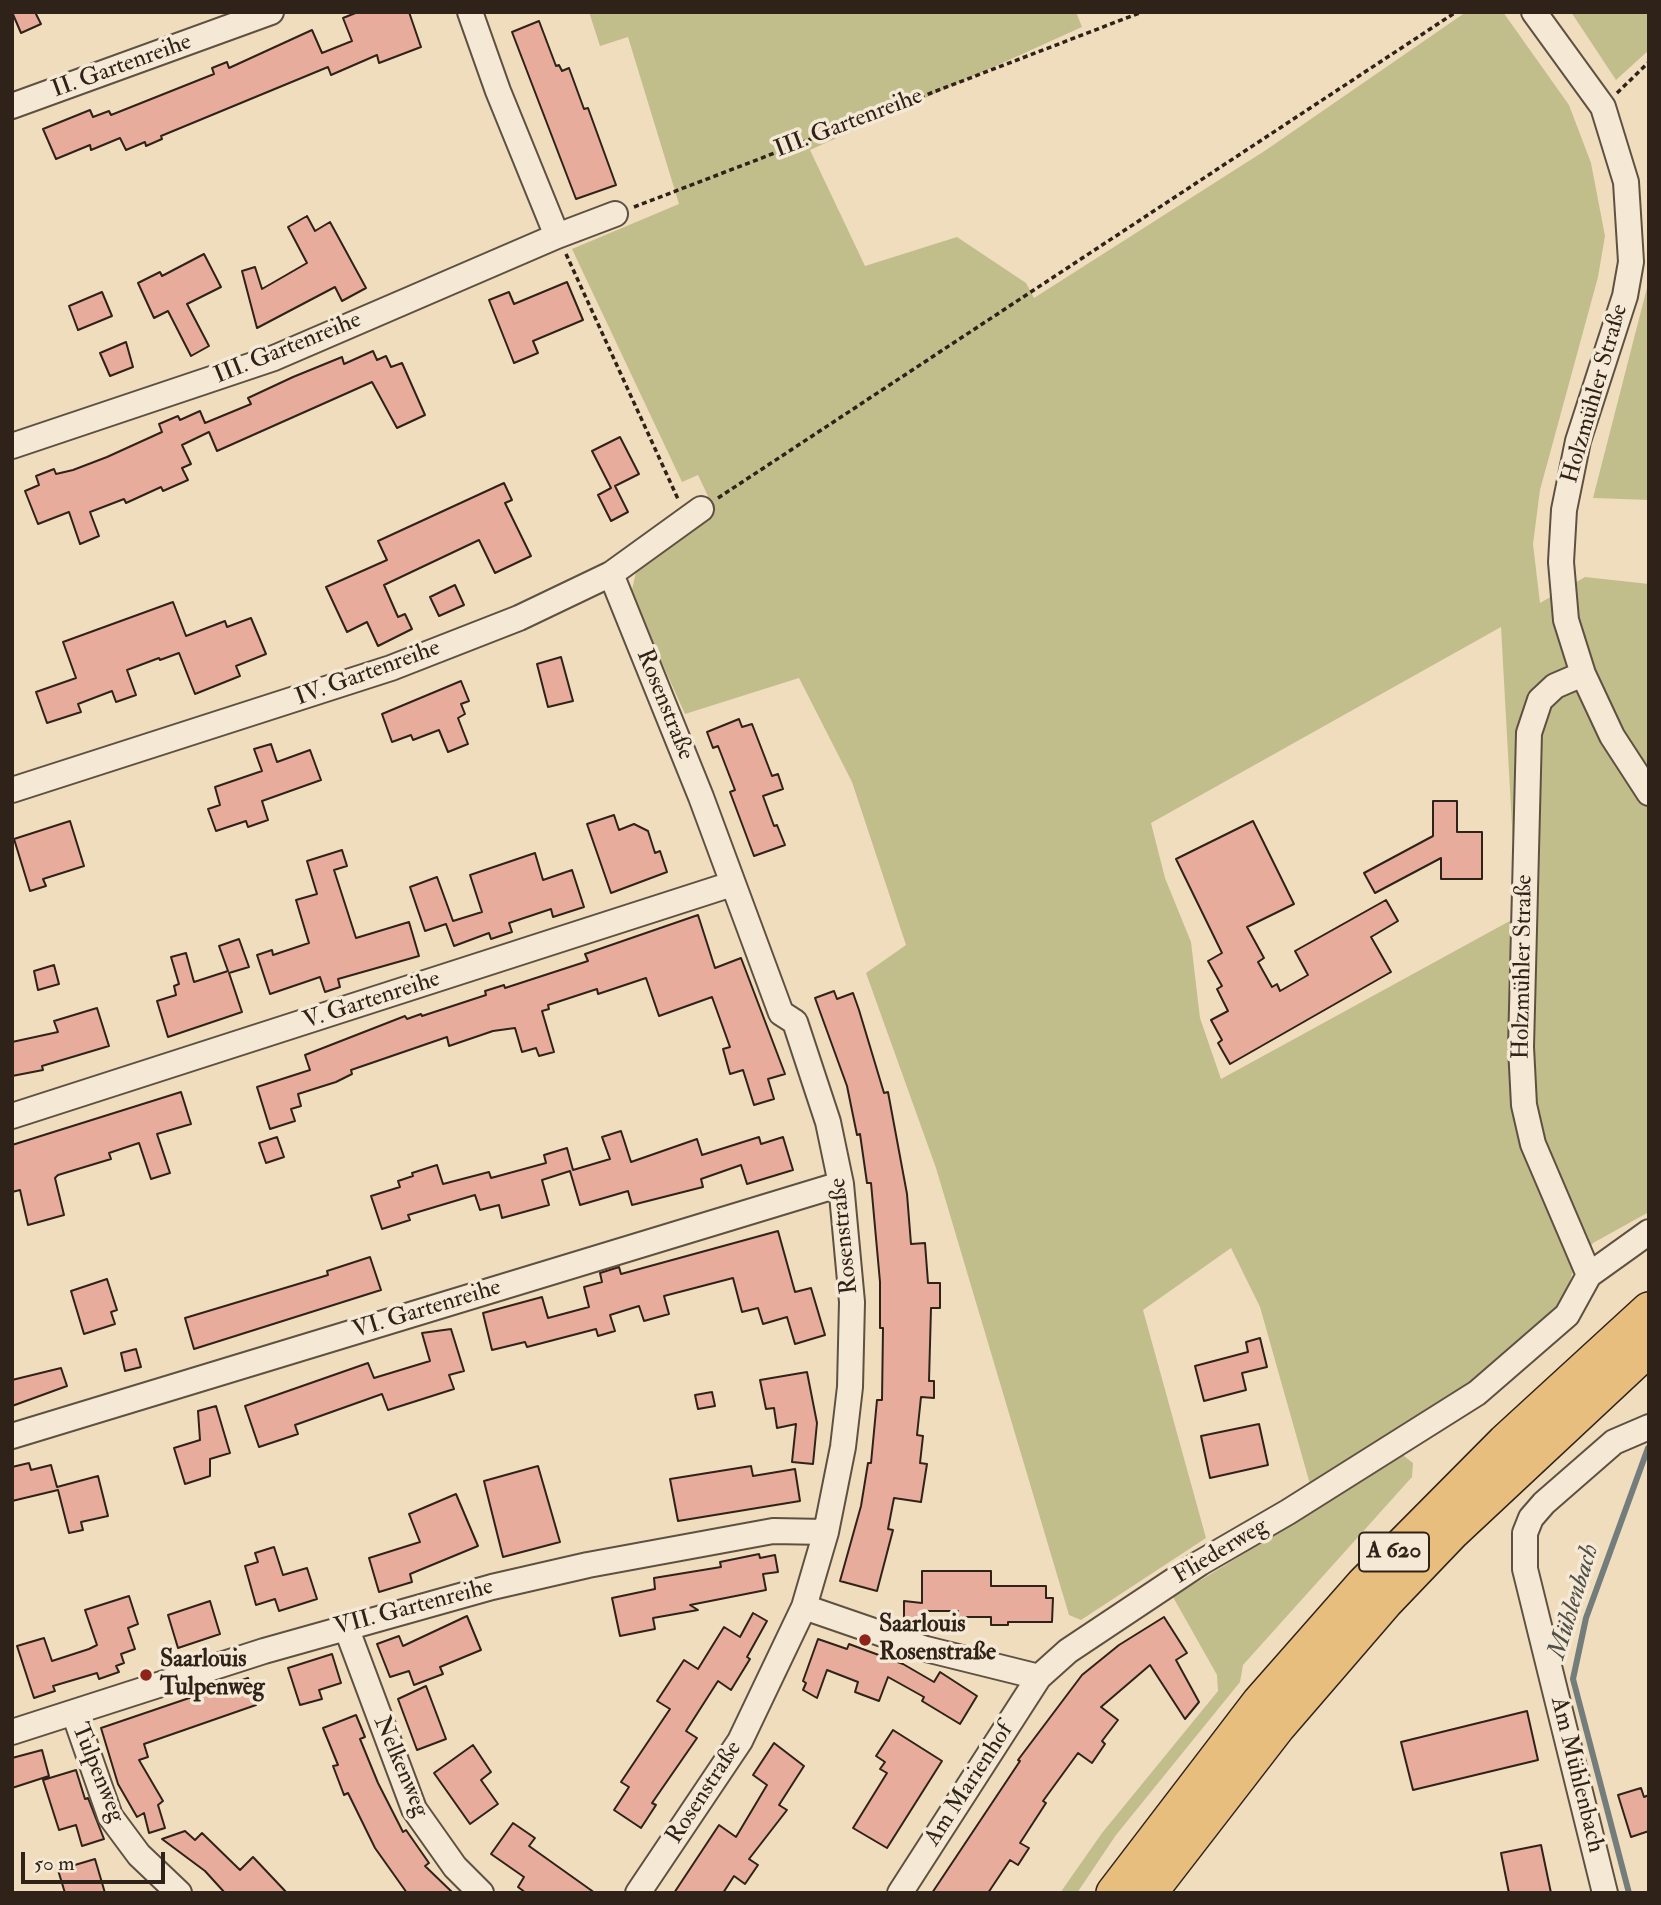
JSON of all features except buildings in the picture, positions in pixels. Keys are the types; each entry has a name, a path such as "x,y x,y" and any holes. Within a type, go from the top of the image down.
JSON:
{"highway":[{"name":"A 620","path":"1114,1893 1260,1702 1363,1585 1505,1441 1649,1310"},
{"name":"A 620","path":"1149,1893 1278,1726 1385,1602 1452,1532 1649,1348"}],"street":[{"name":"II. Gartenreihe","path":"12,107 271,12"},
{"path":"470,12 498,91 557,236"},
{"name":"Holzmühler Straße","path":"1534,12 1602,107 1626,182 1631,262 1625,296 1578,441 1564,510 1560,562 1566,620 1583,674 1612,736 1649,793"},
{"name":"III. Gartenreihe","path":"12,446 274,358 557,236 615,214"},
{"name":"IV. Gartenreihe","path":"12,790 391,668 519,618 611,574 694,514"},
{"name":"Rosenstraße","path":"611,574 701,797 781,1013 795,1022 828,1122 841,1184 852,1302 850,1387 827,1532 804,1607 740,1741 638,1893"},
{"name":"Holzmühler Straße","path":"1583,674 1555,686 1540,700 1529,733 1521,1047 1524,1105 1532,1144 1589,1275"},
{"name":"V. Gartenreihe","path":"12,1116 732,884"},
{"name":"VI. Gartenreihe","path":"12,1436 841,1184"},
{"path":"1589,1275 1649,1232"},
{"name":"Fliederweg","path":"1039,1676 1103,1625 1478,1393 1567,1315 1589,1275"},
{"name":"Am Mühlenbach","path":"1605,1893 1525,1569 1525,1533 1531,1518 1544,1503 1614,1442 1648,1426"},
{"name":"VII. Gartenreihe","path":"12,1732 346,1627 459,1595 588,1565 773,1531 827,1532"},
{"path":"804,1607 926,1650 1039,1676"},
{"name":"Nelkenweg","path":"346,1627 414,1809 455,1867 481,1893"},
{"name":"Am Marienhof","path":"900,1893 1039,1676"},
{"name":"Tulpenweg","path":"74,1713 110,1816 139,1856 179,1893"}],"path":[{"name":"III. Gartenreihe","path":"615,214 1142,12"},
{"path":"557,236 694,514 1456,12"},
{"path":"1602,107 1649,62"}],"shaded area":[{"path":"589,12 1076,12 1082,27 810,150 865,266 957,237 1026,283 1034,298 1266,150 1466,12 1503,12 1569,105 1591,163 1605,236 1598,277 1540,490 1533,544 1540,603 1585,577 1649,584 1649,1212 1593,1243 1572,1274 1565,1299 1547,1324 1396,1439 1404,1456 1413,1463 1412,1477 1243,1665 1240,1682 1116,1835 1077,1893 1060,1893 1102,1833 1218,1691 1217,1675 1173,1597 1317,1509 1260,1307 1231,1248 1143,1310 1206,1538 1081,1620 1069,1615 936,1168 866,973 906,945 852,782 799,678 685,714 631,594 636,572 646,561 715,511 698,475 682,482 572,249 679,204 628,37 600,46","holes":["1501,627 1517,917 1221,1079 1200,1018 1191,942 1165,878 1151,823"]},
{"path":"1571,12 1649,12 1649,50 1616,80"},
{"path":"1649,280 1649,500 1593,498"}],"waterway":[{"name":"Mühlenbach","path":"1629,1893 1573,1679 1586,1618 1648,1448"}],"place":[{"name":"Saarlouis Rosenstraße","path":"865,1640"},
{"name":"Saarlouis Tulpenweg","path":"146,1675"}]}
